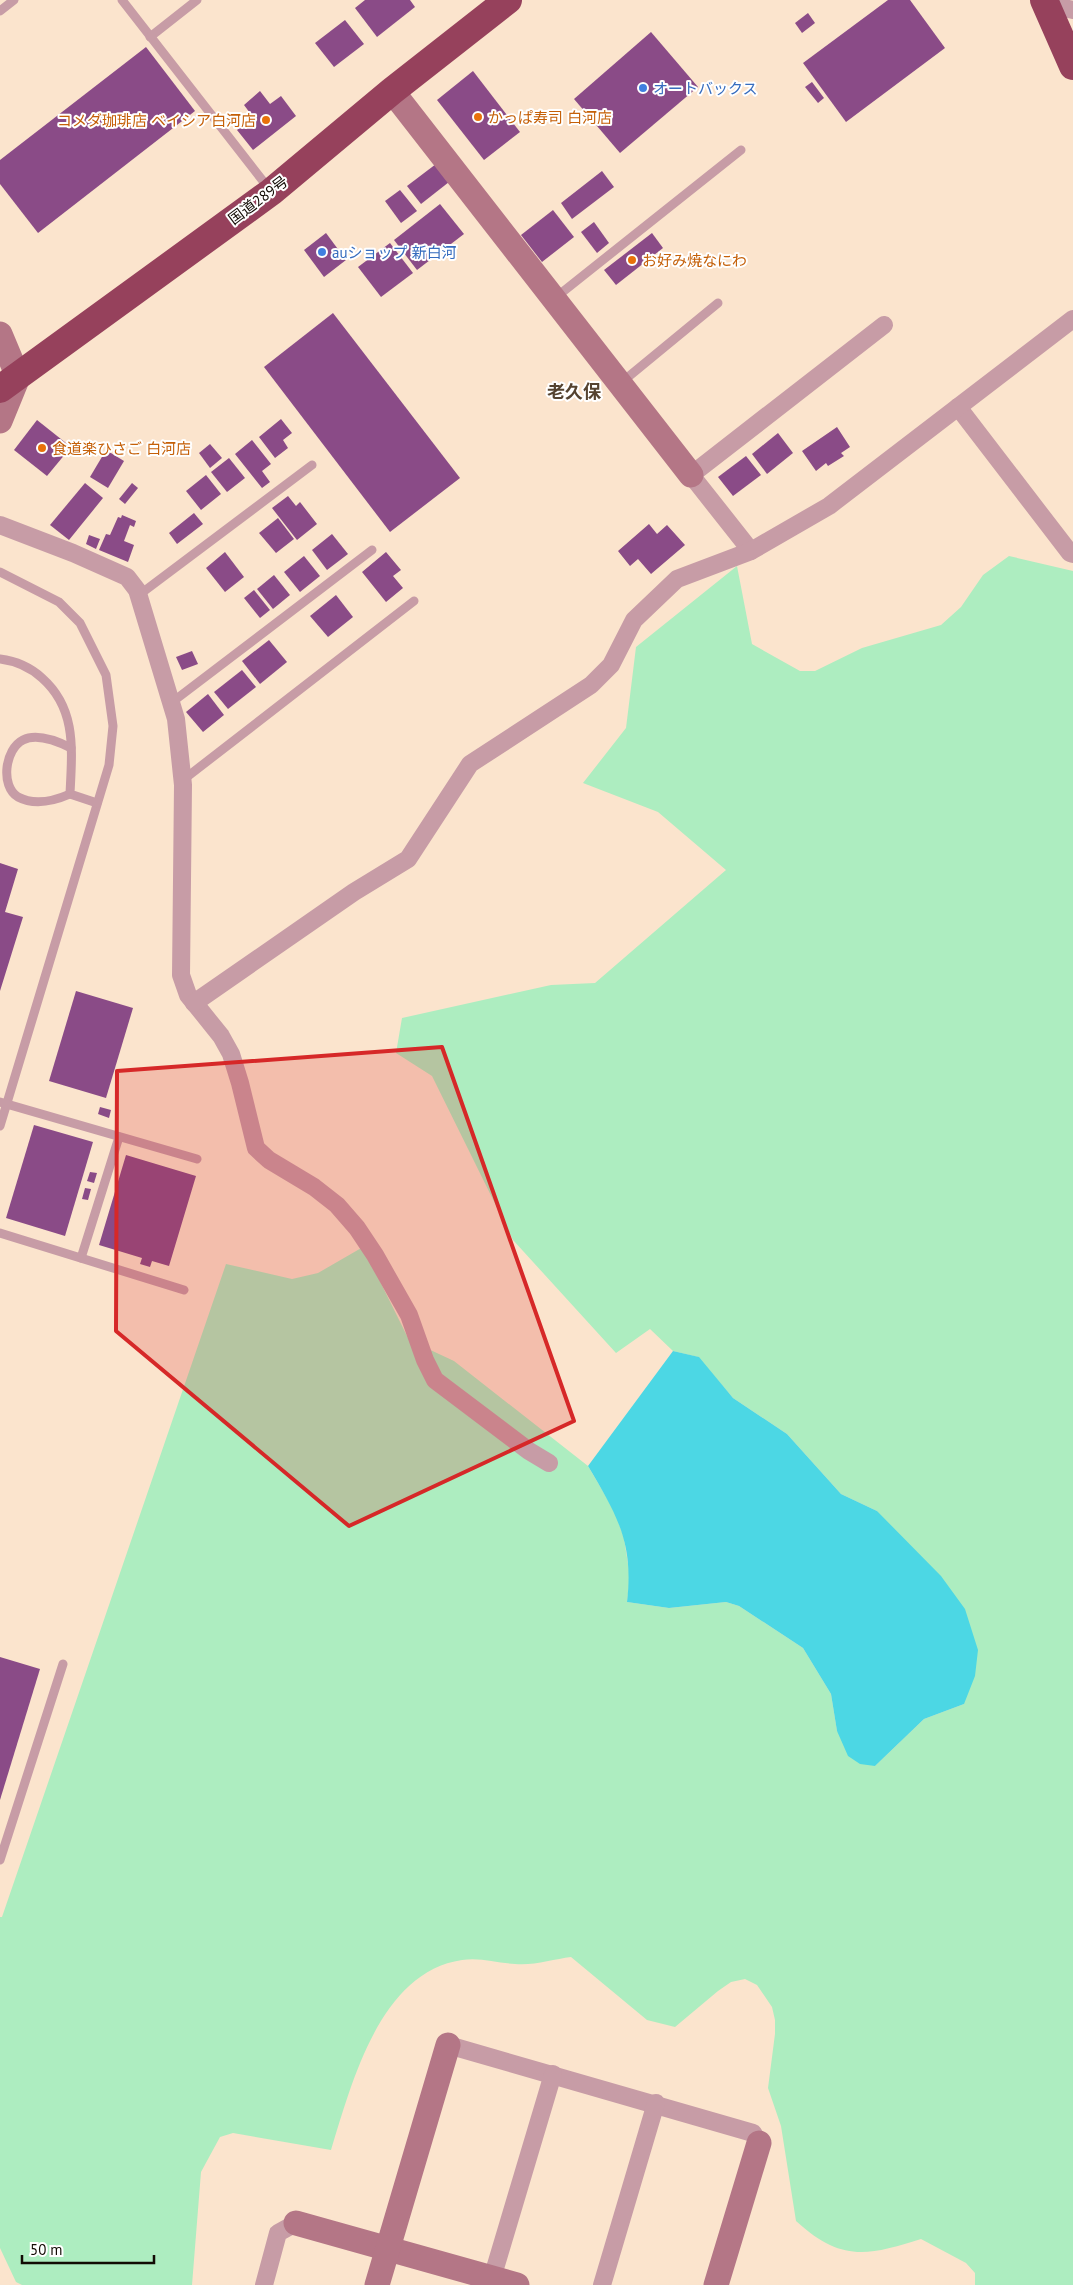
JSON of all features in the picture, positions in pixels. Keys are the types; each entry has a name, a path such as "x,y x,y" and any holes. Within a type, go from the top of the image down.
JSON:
{"highway":[{"name":"国道289号","path":"9,383 271,192 392,91 508,0"},
{"path":"1045,2 1073,66"}],"street":[{"path":"1045,2 1073,10"},
{"path":"392,91 751,551"},
{"path":"194,1003 354,892 408,858 470,764 591,685 611,665 634,620 677,580 751,551 830,506 1073,319"},
{"path":"690,475 884,325"},
{"path":"0,334 9,383 0,421"},
{"path":"958,408 1070,553 1073,554"},
{"path":"0,525 73,553 127,577 137,590 176,719 182,780 181,975 188,995 221,1036 231,1054 256,1148 269,1160 314,1187 337,1206 357,1228 375,1255 409,1315 425,1360 435,1380 529,1451 549,1463"},
{"path":"377,2285 448,2045 753,2132 759,2143 716,2285"},
{"path":"491,2282 553,2074"},
{"path":"602,2285 656,2103"},
{"path":"264,2285 278,2233 296,2223 388,2249 491,2282 517,2285"}],"lane":[{"path":"0,11 14,0"},
{"path":"122,0 271,192"},
{"path":"150,37 198,0"},
{"path":"555,298 741,150"},
{"path":"619,384 718,303"},
{"path":"139,595 312,465"},
{"path":"171,703 372,550"},
{"path":"0,572 58,602 80,624 106,675 113,726 109,765 3,1103 0,1126"},
{"path":"182,780 414,601"},
{"path":"0,659 10,660 33,670 53,688 66,709 71,735 70,794"},
{"path":"71,748 56,740 24,739 15,746 9,757 7,769 9,783 16,796 34,802 54,801 70,794 97,803"},
{"path":"3,1103 197,1159"},
{"path":"81,1258 119,1136"},
{"path":"0,1233 184,1290"},
{"path":"0,1860 63,1664"}],"highlighted area":[{"path":"442,1047 574,1421 349,1526 116,1331 117,1071"}],"green space":[{"path":"1009,556 1073,571 1073,2285 975,2285 975,2273 966,2263 921,2239 870,2252 855,2252 841,2249 812,2234 796,2221 781,2126 768,2088 775,2020 772,2007 757,1985 745,1979 731,1982 675,2027 647,2020 571,1957 522,1964 462,1960 434,1969 410,1985 390,2007 360,2063 331,2150 233,2133 220,2137 201,2172 192,2285 22,2285 16,2282 0,2248 0,1917 2,1917 226,1264 292,1279 318,1273 363,1247 409,1340 454,1361 588,1466 615,1512 624,1538 630,1577 627,1602 669,1608 726,1602 739,1606 803,1648 831,1694 837,1731 875,1766 924,1719 964,1704 877,1511 841,1494 787,1434 733,1398 698,1357 673,1351 650,1329 616,1353 513,1240 432,1076 396,1053 402,1018 551,985 595,983 726,870 658,812 583,783 626,728 636,647 737,566 752,644 800,671 815,671 862,648 941,625 961,607 983,575"}],"water":[{"path":"673,1351 699,1357 733,1398 787,1434 841,1494 877,1511 941,1576 965,1609 978,1650 975,1676 964,1704 924,1719 875,1766 860,1764 848,1756 837,1731 831,1694 803,1648 739,1606 726,1602 669,1608 627,1602 628,1563 621,1530 615,1515 588,1466"}],"building":[{"path":"365,0 410,0 415,7 377,37 355,8"},
{"path":"888,0 910,0 945,48 846,122 803,63"},
{"path":"808,13 815,23 802,33 795,23"},
{"path":"345,20 364,44 334,67 315,43"},
{"path":"651,32 698,87 620,153 574,99"},
{"path":"146,47 195,111 38,233 0,184 0,160"},
{"path":"473,71 520,132 484,160 437,100"},
{"path":"812,82 824,98 818,103 805,87"},
{"path":"260,91 270,104 281,96 296,116 253,150 237,130 253,117 244,105"},
{"path":"436,164 449,182 421,204 407,186"},
{"path":"602,171 614,187 572,219 561,203"},
{"path":"400,190 417,211 401,223 385,201"},
{"path":"440,204 464,234 417,270 394,240"},
{"path":"553,210 574,237 542,262 521,235"},
{"path":"594,222 609,243 597,253 581,232"},
{"path":"326,233 346,260 324,277 304,250"},
{"path":"652,233 663,248 616,285 604,270"},
{"path":"390,243 413,273 381,297 358,267"},
{"path":"333,313 460,478 390,532 264,367"},
{"path":"281,419 292,433 283,440 288,448 275,458 259,437"},
{"path":"37,420 71,447 47,476 14,450"},
{"path":"837,427 850,447 841,453 844,456 828,466 826,463 816,471 802,451"},
{"path":"778,433 793,453 767,474 752,454"},
{"path":"252,440 271,464 262,471 270,482 262,488 235,454"},
{"path":"210,444 222,458 210,468 199,453"},
{"path":"106,450 124,461 108,488 90,477"},
{"path":"746,456 761,475 733,496 718,477"},
{"path":"229,458 245,478 227,492 211,472"},
{"path":"206,475 221,494 201,510 186,491"},
{"path":"85,483 103,498 69,540 50,525"},
{"path":"132,483 138,488 125,504 119,499"},
{"path":"288,496 296,506 300,502 317,524 297,540 272,508"},
{"path":"194,513 203,524 177,544 169,533"},
{"path":"122,515 136,521 134,527 130,525 124,541 134,545 128,562 99,550 106,534 110,535 118,517 121,518"},
{"path":"278,518 294,539 276,553 259,533"},
{"path":"649,524 657,534 667,525 685,545 651,574 638,559 630,566 618,551"},
{"path":"332,534 348,554 327,570 312,550"},
{"path":"89,535 100,539 96,549 86,544"},
{"path":"225,552 244,577 225,592 206,568"},
{"path":"386,552 401,570 393,576 403,588 386,602 362,572"},
{"path":"304,556 320,576 300,592 284,572"},
{"path":"274,575 290,595 273,609 257,589"},
{"path":"254,590 270,610 260,618 244,598"},
{"path":"336,595 353,617 328,637 310,616"},
{"path":"269,640 287,662 260,684 242,661"},
{"path":"192,651 198,664 182,670 176,657"},
{"path":"242,670 256,687 228,709 214,692"},
{"path":"208,694 224,715 203,732 186,712"},
{"path":"0,863 18,869 5,912 23,917 0,991"},
{"path":"76,991 133,1008 106,1098 49,1081"},
{"path":"100,1107 111,1110 109,1118 98,1114"},
{"path":"34,1125 93,1142 65,1236 6,1218"},
{"path":"126,1155 196,1176 169,1266 152,1261 150,1267 140,1264 142,1258 99,1245"},
{"path":"90,1172 97,1173 94,1183 87,1181"},
{"path":"85,1188 91,1189 88,1200 82,1199"},
{"path":"0,1657 40,1669 0,1800"}],"place":[{"name":"オートバックス","path":"643,88"},
{"name":"かっぱ寿司 白河店","path":"478,117"},
{"name":"コメダ珈琲店 ベイシア白河店","path":"266,120"},
{"name":"auショップ 新白河","path":"322,252"},
{"name":"お好み焼なにわ","path":"632,260"},
{"name":"食道楽ひさご 白河店","path":"42,448"}],"district":[{"name":"老久保","path":"574,391"}]}
